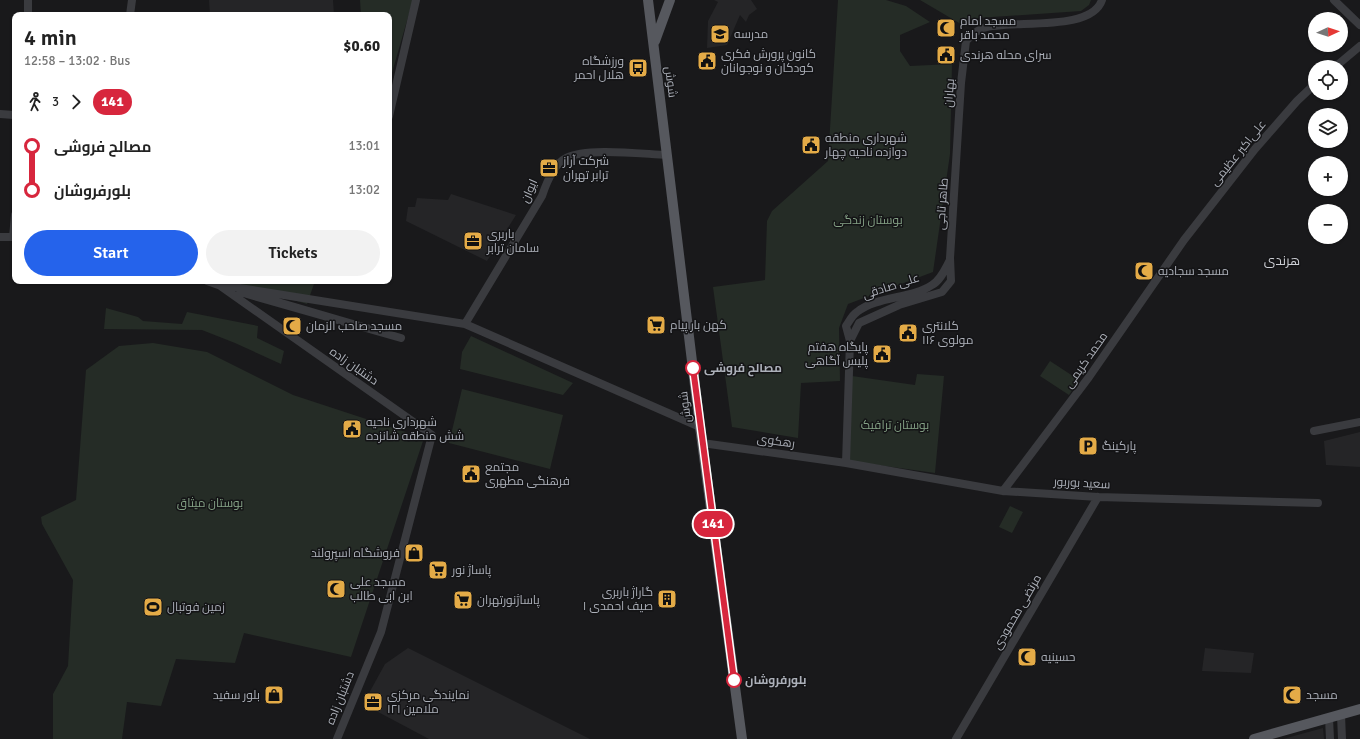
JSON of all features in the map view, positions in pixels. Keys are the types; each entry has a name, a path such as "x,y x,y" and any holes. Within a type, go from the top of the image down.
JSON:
{"main road":[{"name":"شوش","path":"648,0 702,443 742,739"},
{"path":"654,45 670,0"},
{"path":"1254,739 1360,709"}],"street":[{"path":"28,0 28,12"},
{"path":"130,12 132,0"},
{"path":"392,103 416,0"},
{"name":"بهاران","path":"958,152 965,48 971,35 984,28 1067,21 1081,18 1093,13 1102,0"},
{"path":"1334,0 1360,25"},
{"path":"1343,60 1360,46"},
{"name":"علی‌اکبر عظیمی","path":"1184,240 1255,149 1296,101 1308,90"},
{"path":"0,114 12,116"},
{"name":"ایوان","path":"464,324 542,196 547,180 564,158 580,152 667,155"},
{"name":"طاهر تاجی","path":"950,258 958,152"},
{"path":"0,237 12,237"},
{"name":"محمد کریمی","path":"1003,490 1089,377 1184,240"},
{"name":"علی صادقی","path":"846,463 850,342 846,326 855,312 867,306 900,297 932,285 942,276 950,258"},
{"name":"علی صادقی","path":"850,342 859,323 899,305 942,292 951,281 950,258"},
{"path":"216,284 219,285 264,300 401,338 219,285"},
{"path":"219,285 464,324 700,427"},
{"name":"دشتبان زاده","path":"219,285 432,435 381,632 337,739"},
{"path":"1314,431 1360,422"},
{"name":"رهکوی","path":"702,443 846,463"},
{"name":"سعید بوربور","path":"846,463 1003,490 1098,497 1318,503"},
{"name":"مرتضی محمودی","path":"956,739 1098,497"},
{"path":"1340,715 1342,739"},
{"path":"1329,718 1330,739"}],"shaded area":[{"path":"209,0 333,0 334,12 210,12"},
{"name":"مدرسه","path":"714,0 751,0 757,9 749,15 746,22 740,15 727,45 707,48 708,21 718,2"},
{"name":"باربری سامان ترابر","path":"451,194 516,215 487,261 406,221 408,207 415,207 417,198 448,200"},
{"path":"1360,432 1360,467 1326,465 1324,441"},
{"path":"408,648 590,739 429,739 363,704 385,664"},
{"path":"1205,648 1254,653 1251,673 1202,671"},
{"path":"1323,728 1324,739 1283,739"}],"green space":[{"path":"360,0 413,0 392,73 392,12 361,12"},
{"name":"بوستان زندگی","path":"838,0 886,0 906,6 930,22 900,35 900,51 910,66 952,64 950,154 933,272 848,304 839,328 840,381 801,383 798,438 732,427 713,287 765,280 767,221 772,211 828,161"},
{"path":"920,0 1091,0 1089,5 1081,11 977,18 966,27"},
{"path":"238,284 314,284 307,304"},
{"path":"106,308 138,317 143,321 182,324 187,312 258,326 257,338 284,351 281,364 202,330 104,329"},
{"path":"471,336 573,383 563,395 460,369 462,352"},
{"name":"بوستان میثاق","path":"153,343 207,352 293,395 424,438 351,657 244,633 235,663 176,659 161,706 127,702 122,739 53,739 53,694 68,666 73,580 42,524 41,517 76,500 86,370 119,346"},
{"path":"1050,361 1079,380 1069,395 1040,376"},
{"name":"بوستان ترافیک","path":"917,374 944,376 935,473 849,461 852,376 915,385"},
{"path":"462,389 563,415 550,469 449,443"},
{"path":"1010,506 1023,512 1012,533 999,527"}],"bus line":[{"name":"141","path":"693,368 734,680"}],"place":[{"name":"مسجد امام محمد باقر","path":"946,28"},
{"name":"مدرسه","path":"720,34"},
{"name":"سرای محله هرندی","path":"946,55"},
{"name":"کانون پرورش فکری کودکان و نوجوانان","path":"707,61"},
{"name":"ورزشگاه هلال احمر","path":"638,68"},
{"name":"شهرداری منطقه دوازده ناحیه چهار","path":"811,145"},
{"name":"شرکت آراز ترابر تهران","path":"549,168"},
{"name":"باربری سامان ترابر","path":"473,241"},
{"name":"مسجد سجادیه","path":"1144,271"},
{"name":"کهن بار پیام","path":"656,325"},
{"name":"مسجد صاحب الزمان","path":"292,326"},
{"name":"کلانتری ۱۱۶ مولوی","path":"908,333"},
{"name":"پایگاه هفتم پلیس آگاهی","path":"882,354"},
{"name":"مصالح فروشی","path":"693,368"},
{"name":"شهرداری ناحیه شش منطقه شانزده","path":"352,429"},
{"name":"پارکینگ","path":"1088,446"},
{"name":"مجتمع فرهنگی مطهری","path":"471,474"},
{"name":"فروشگاه اسپرولند","path":"414,553"},
{"name":"پاساژ نور","path":"438,570"},
{"name":"مسجد علی ابن ابی طالب","path":"336,589"},
{"name":"گاراژ باربری صیف احمدی ۱","path":"667,599"},
{"name":"پاساژنورتهران","path":"463,600"},
{"name":"زمین فوتبال","path":"153,607"},
{"name":"حسینیه","path":"1027,657"},
{"name":"بلورفروشان","path":"734,680"},
{"name":"بلور سفید","path":"274,695"},
{"name":"مسجد","path":"1292,695"},
{"name":"نمایندگی مرکزی ملامین ۱۲۱","path":"373,702"}],"district":[{"name":"هرندی","path":"1282,260"}]}
